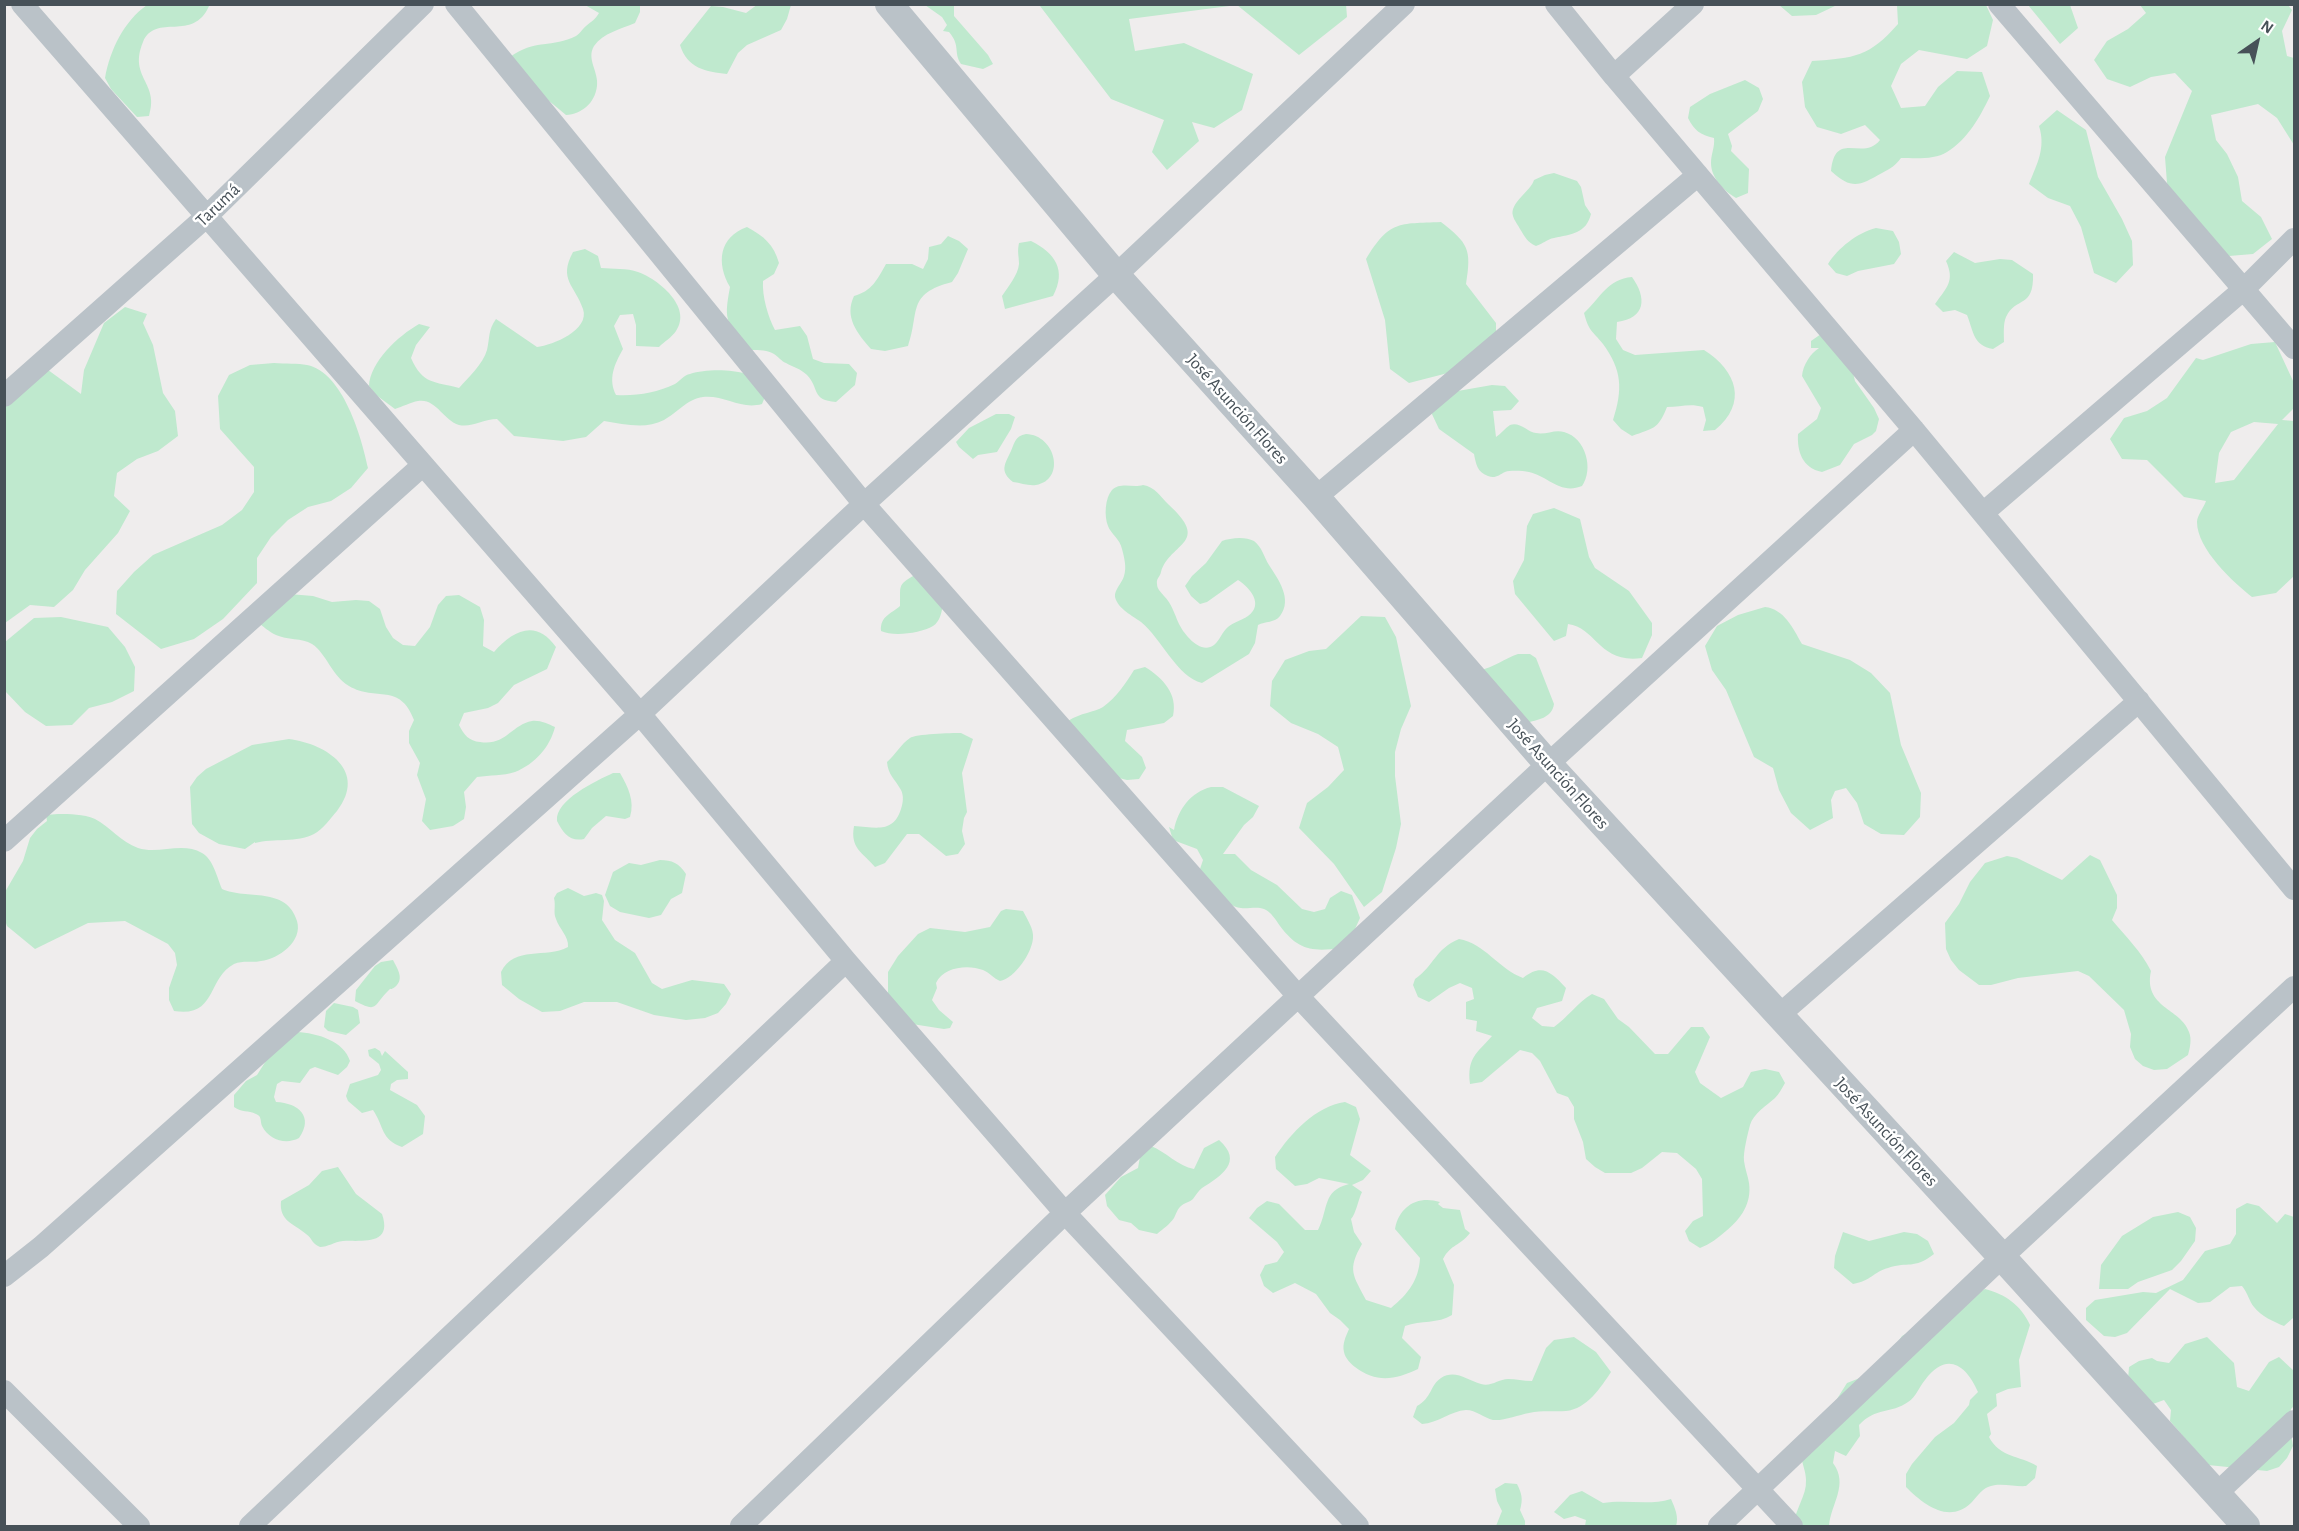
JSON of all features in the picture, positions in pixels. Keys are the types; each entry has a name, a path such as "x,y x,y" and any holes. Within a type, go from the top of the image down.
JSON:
{"street":[{"path":"22,4 640,714 846,961 1065,1213 1358,1527"},
{"name":"Tarumá","path":"4,396 207,216 423,4"},
{"path":"456,4 864,504 1298,996 1792,1527"},
{"name":"José Asunción Flores","path":"889,4 1116,275 1316,497 1548,764 2002,1257 2246,1527"},
{"path":"4,1276 41,1247 640,714 864,504 1116,275 1404,4"},
{"path":"1556,4 2295,889"},
{"path":"1614,76 1693,4"},
{"path":"1999,4 2295,348"},
{"path":"1316,497 1698,175"},
{"path":"1983,513 2244,289 2295,239"},
{"path":"741,1527 1065,1213 1548,764 1914,430"},
{"path":"4,840 423,465"},
{"path":"1778,1016 2139,701"},
{"path":"250,1527 846,961"},
{"path":"1719,1527 2002,1257 2295,987"},
{"path":"4,1391 139,1527"},
{"path":"2216,1494 2295,1421"}],"green space":[{"path":"758,4 791,5 781,30 747,45 738,53 727,74 705,70 687,59 680,45 711,6 746,13"},
{"path":"1043,4 1346,4 1347,17 1299,55 1237,5 1129,19 1135,51 1184,43 1253,74 1242,110 1214,128 1192,122 1199,141 1167,170 1152,152 1164,120 1111,99 1040,6"},
{"path":"147,5 209,6 202,17 194,23 157,29 149,33 143,42 139,64 151,95 151,105 149,116 137,117 111,89 105,78 110,57 119,37 131,19"},
{"path":"585,5 640,5 640,12 635,23 607,35 594,46 591,56 597,86 594,98 582,110 566,115 548,100 510,57 527,48 568,40 578,35 599,13"},
{"path":"925,5 954,5 954,16 993,64 983,69 961,64 953,37 949,32 943,31 947,25 942,17"},
{"path":"1779,5 1837,5 1816,15 1792,16"},
{"path":"1897,5 1986,5 1993,20 1987,46 1967,59 1919,50 1901,64 1891,86 1901,108 1925,106 1938,87 1957,71 1982,72 1990,96 1978,120 1961,141 1947,152 1931,157 1901,158 1890,168 1868,181 1851,184 1831,171 1838,152 1844,149 1873,146 1880,140 1865,125 1841,134 1817,127 1805,107 1802,82 1812,61 1840,59 1860,54 1888,35 1898,24"},
{"path":"2028,5 2070,5 2078,28 2060,44"},
{"path":"2140,5 2288,5 2292,10 2282,31 2287,56 2294,58 2294,145 2277,118 2258,104 2211,115 2216,140 2227,154 2238,177 2242,201 2261,217 2272,239 2253,254 2229,256 2176,208 2167,183 2165,157 2192,91 2175,73 2151,77 2130,87 2107,79 2094,60 2107,41 2128,29 2146,13"},
{"path":"1745,80 1759,88 1763,99 1758,111 1728,134 1732,146 1731,151 1749,169 1748,193 1736,198 1723,188 1713,174 1711,163 1714,138 1698,131 1688,118 1690,107 1710,94"},
{"path":"2057,110 2086,130 2098,177 2132,241 2133,265 2116,283 2094,273 2081,227 2070,206 2048,198 2029,184 2041,149 2039,126"},
{"path":"1554,173 1577,181 1581,187 1585,205 1591,214 1586,226 1577,232 1536,246 1525,237 1514,219 1514,206 1534,180"},
{"path":"1441,222 1457,236 1466,248 1468,262 1466,284 1496,323 1496,348 1479,365 1409,383 1390,369 1385,320 1366,259 1382,237 1396,227 1405,224"},
{"path":"747,227 768,242 779,263 774,274 763,281 766,306 775,330 800,326 807,336 813,359 824,363 849,364 857,373 855,385 836,402 819,396 807,375 776,355 763,350 751,350 732,328 727,316 730,287 723,269 723,252 731,237"},
{"path":"1876,228 1893,231 1899,242 1901,254 1894,264 1858,271 1847,276 1836,273 1828,264 1837,252 1855,237"},
{"path":"948,236 959,241 968,249 952,282 927,292 921,299 917,306 908,346 885,351 871,349 857,331 851,318 850,311 854,296 870,288 886,264 912,264 923,269 928,259 929,247 941,244"},
{"path":"1031,241 1047,251 1056,263 1059,270 1057,287 1053,296 1005,309 1002,296 1018,268 1019,243"},
{"path":"585,249 598,256 601,268 634,271 655,281 671,295 680,313 680,322 676,331 659,347 636,346 636,325 633,314 620,315 614,326 623,349 612,378 616,395 654,392 675,384 688,375 710,370 726,370 746,374 755,380 767,392 762,404 747,405 719,398 697,398 657,423 634,425 604,421 586,437 563,441 514,436 497,419 459,425 448,419 435,406 424,401 395,409 376,395 369,386 374,368 386,350 402,335 419,324 430,327 416,345 411,358 415,367 425,378 459,388 485,355 490,330 496,319 537,347 569,335 581,324 584,317 580,301 569,282 567,269 573,252"},
{"path":"1954,252 1975,263 2000,259 2012,260 2033,274 2031,293 2010,311 2004,323 2004,342 1993,349 1981,345 1973,333 1967,315 1955,310 1943,312 1935,304 1950,279 1946,261"},
{"path":"1632,277 1640,292 1641,306 1634,316 1617,322 1616,339 1623,350 1635,355 1704,350 1715,358 1731,377 1735,398 1732,409 1715,430 1703,431 1706,420 1703,407 1694,405 1667,407 1658,424 1632,436 1613,420 1619,389 1617,371 1609,353 1589,327 1584,313 1611,285 1624,278"},
{"path":"125,307 147,314 143,323 153,345 163,393 175,411 178,436 158,451 137,459 117,473 114,496 130,511 118,533 85,570 73,590 54,607 30,605 5,623 5,398 44,367 81,394 84,370 104,323"},
{"path":"1821,334 1849,356 1855,381 1879,419 1876,431 1854,444 1840,465 1822,472 1805,463 1798,440 1798,434 1817,419 1821,408 1802,376 1807,360 1819,348 1811,348 1811,341"},
{"path":"2275,342 2294,383 2294,408 2282,420 2294,421 2294,576 2276,593 2252,597 2226,574 2203,543 2197,522 2206,501 2184,497 2147,460 2122,459 2110,439 2124,418 2147,411 2167,398 2196,358 2203,360 2251,344","holes":["2254,422 2278,424 2234,480 2215,483 2219,453 2231,432"]},
{"path":"274,363 307,365 320,370 331,380 341,393 356,424 368,468 351,488 331,501 308,507 288,520 271,537 257,558 257,583 223,619 194,639 161,649 116,614 117,591 153,555 222,525 242,510 254,492 254,467 220,429 218,396 229,375 250,365"},
{"path":"1492,385 1505,386 1519,401 1511,410 1493,411 1496,437 1513,424 1536,433 1561,431 1572,435 1583,447 1586,455 1586,479 1582,486 1561,487 1536,474 1524,471 1508,471 1490,477 1479,470 1474,454 1439,429 1431,412 1452,392"},
{"path":"996,414 1009,414 1015,417 1011,429 997,452 978,455 973,459 956,442 969,428"},
{"path":"1026,434 1036,436 1044,442 1054,458 1051,475 1036,485 1013,482 1005,471 1005,464 1016,440"},
{"path":"1143,485 1157,492 1181,517 1187,527 1184,542 1166,562 1157,586 1171,605 1181,628 1193,642 1203,647 1214,645 1228,627 1248,616 1255,606 1254,596 1238,580 1207,602 1200,604 1185,586 1222,541 1246,538 1257,543 1283,589 1284,610 1275,620 1258,625 1255,643 1249,654 1202,683 1185,673 1148,629 1122,609 1115,597 1125,573 1125,566 1121,545 1109,529 1107,522 1107,502 1110,493 1115,488"},
{"path":"1554,508 1580,519 1589,557 1595,568 1629,591 1652,623 1652,635 1642,658 1616,656 1586,632 1568,624 1566,636 1554,641 1515,594 1513,581 1524,560 1527,526 1533,514"},
{"path":"915,575 943,604 937,622 933,626 915,632 893,634 881,631 884,619 900,606 902,584"},
{"path":"289,594 313,596 332,602 369,601 380,609 386,627 393,638 403,645 415,646 430,627 438,605 446,596 459,595 480,607 484,620 483,646 494,652 508,638 516,634 532,630 540,633 556,647 547,669 514,685 498,703 488,708 464,713 459,725 465,735 476,741 496,741 532,721 544,722 555,727 553,734 535,760 522,769 506,774 477,777 464,792 466,807 464,819 453,826 430,830 422,821 426,799 417,775 420,763 409,743 409,731 414,720 408,708 394,697 369,693 349,686 343,682 312,644 276,635 257,622"},
{"path":"1765,607 1783,615 1802,644 1850,660 1871,673 1890,693 1901,745 1921,793 1920,817 1904,835 1881,834 1864,824 1857,803 1846,788 1835,791 1831,800 1833,818 1810,830 1791,813 1779,790 1773,768 1754,757 1726,690 1712,670 1705,646 1717,626 1738,615"},
{"path":"1361,616 1385,617 1396,637 1411,706 1401,729 1395,752 1395,776 1401,824 1396,848 1382,892 1364,907 1334,864 1299,828 1307,803 1328,787 1344,770 1338,747 1318,734 1291,723 1270,706 1272,681 1285,660 1309,651 1326,649"},
{"path":"61,617 108,627 125,647 135,667 134,691 112,702 89,708 72,725 46,726 25,712 5,691 5,642 34,618"},
{"path":"1518,654 1530,654 1536,658 1554,704 1553,709 1547,715 1525,723 1479,670"},
{"path":"1145,667 1168,687 1173,701 1173,716 1164,723 1127,730 1125,741 1142,757 1146,768 1139,779 1127,780 1115,777 1068,721 1103,707 1116,695 1134,670"},
{"path":"961,733 973,739 962,773 967,812 962,831 965,844 958,854 946,856 919,834 907,834 885,863 875,867 855,845 853,833 854,826 876,828 888,826 898,817 903,795 890,774 887,762 910,738"},
{"path":"289,739 329,753 339,762 345,772 348,784 345,797 337,811 323,827 307,837 255,842 245,849 219,844 199,833 192,824 190,787 197,777 206,769 252,745"},
{"path":"613,773 620,773 628,789 632,805 630,817 625,819 606,816 592,828 584,839 579,840 568,836 557,821 558,813 563,806 578,792"},
{"path":"1211,787 1223,787 1259,806 1223,854 1235,854 1251,870 1277,885 1302,909 1314,912 1325,909 1330,898 1341,891 1352,895 1360,918 1341,948 1322,950 1306,948 1293,940 1267,910 1241,908 1229,903 1199,872 1203,860 1197,849 1173,840 1169,827 1174,830 1186,802 1197,793"},
{"path":"46,815 81,815 95,819 138,848 154,850 187,848 202,853 212,864 222,889 275,898 292,910 298,928 293,942 282,953 268,960 241,962 225,970 205,1003 198,1009 188,1012 174,1011 169,1000 169,988 177,965 175,953 168,944 125,921 88,923 35,949 7,926 5,892 23,861 30,838 47,821"},
{"path":"2090,855 2100,860 2117,895 2117,908 2112,920 2138,951 2151,971 2152,993 2185,1024 2189,1032 2191,1041 2188,1055 2167,1069 2154,1070 2143,1066 2135,1059 2130,1047 2131,1034 2124,1010 2089,976 2078,971 1979,985 1959,970 1946,949 1945,923 1959,904 1970,882 1985,863 2007,856 2017,858 2062,880"},
{"path":"660,860 675,863 686,874 682,893 671,899 661,915 649,918 620,912 610,906 605,895 613,872 629,863 641,865"},
{"path":"568,888 584,896 596,893 602,895 604,901 602,920 615,940 635,953 652,983 662,989 692,980 724,984 731,994 726,1004 718,1013 705,1018 686,1020 654,1015 617,1002 584,1002 560,1011 542,1012 519,999 502,985 501,972 514,958 522,955 550,952 568,947 567,939 555,916 554,898 557,893"},
{"path":"1006,909 1023,911 1033,935 1030,951 1017,970 1000,981 983,970 970,967 957,968 944,973 936,983 937,988 932,1000 939,1010 953,1022 950,1028 912,1024 888,1005 888,972 898,956 918,934 930,928 965,932 990,927 1001,911"},
{"path":"1459,939 1468,941 1506,969 1523,978 1541,970 1561,982 1566,988 1562,1001 1537,1008 1532,1018 1542,1026 1554,1027 1592,994 1604,999 1618,1019 1655,1054 1668,1054 1691,1027 1703,1027 1710,1037 1695,1072 1700,1083 1721,1098 1743,1087 1751,1072 1765,1069 1779,1072 1785,1083 1776,1096 1757,1113 1750,1125 1744,1157 1749,1197 1741,1216 1731,1226 1714,1241 1700,1248 1689,1241 1685,1231 1693,1221 1703,1216 1702,1179 1696,1169 1677,1153 1662,1152 1642,1168 1631,1173 1605,1173 1595,1167 1586,1159 1583,1142 1574,1119 1574,1107 1568,1097 1557,1093 1540,1061 1532,1053 1520,1050 1482,1082 1470,1084 1471,1062 1492,1036 1476,1031 1477,1021 1466,1019 1466,1002 1474,999 1472,988 1460,983 1429,1002 1418,997 1413,985 1415,979 1445,948"},
{"path":"393,960 400,977 398,984 372,1007 355,1001 356,990 375,966 381,962"},
{"path":"334,1003 358,1010 360,1023 346,1035 328,1031 324,1027 326,1011"},
{"path":"297,1032 329,1039 342,1048 350,1061 338,1075 315,1067 310,1069 300,1083 282,1081 277,1084 274,1097 276,1102 297,1108 302,1112 305,1124 299,1138 283,1141 273,1138 265,1131 258,1115 234,1107 234,1095 246,1081 257,1075 276,1045"},
{"path":"375,1048 382,1056 385,1051 408,1072 408,1079 397,1080 391,1084 390,1090 417,1105 425,1116 423,1134 402,1147 390,1141 386,1136 373,1110 362,1113 348,1101 346,1096 350,1084 378,1075 381,1070 379,1064 369,1056 368,1050"},
{"path":"1345,1102 1356,1107 1360,1119 1350,1155 1371,1171 1363,1180 1352,1185 1362,1192 1351,1219 1354,1232 1362,1244 1354,1260 1355,1278 1366,1300 1391,1308 1403,1297 1415,1280 1420,1258 1395,1229 1401,1214 1411,1204 1417,1201 1432,1200 1440,1202 1438,1204 1443,1208 1460,1210 1465,1229 1470,1233 1449,1250 1443,1259 1454,1285 1452,1315 1441,1320 1405,1326 1402,1338 1421,1357 1418,1369 1401,1376 1378,1378 1355,1367 1350,1363 1344,1349 1349,1329 1330,1313 1316,1294 1295,1283 1273,1293 1264,1286 1260,1275 1265,1265 1277,1262 1284,1252 1277,1242 1249,1218 1257,1208 1267,1201 1279,1204 1305,1230 1318,1230 1330,1196 1340,1187 1349,1184 1319,1178 1307,1184 1295,1186 1276,1169 1275,1157 1305,1122 1324,1109"},
{"path":"1219,1140 1230,1155 1227,1168 1201,1189 1193,1199 1180,1207 1172,1220 1157,1234 1139,1230 1131,1223 1119,1220 1107,1206 1105,1195 1121,1177 1138,1168 1141,1151 1151,1146 1194,1169 1204,1148"},
{"path":"338,1167 356,1194 382,1214 383,1232 374,1239 343,1241 320,1247 285,1217 282,1213 281,1201 309,1185 322,1171"},
{"path":"2247,1203 2259,1206 2277,1223 2285,1214 2294,1217 2294,1311 2293,1318 2284,1326 2257,1310 2242,1286 2230,1287 2210,1302 2198,1303 2170,1289 2127,1333 2115,1337 2104,1336 2086,1320 2086,1308 2095,1300 2143,1292 2156,1293 2183,1280 2205,1251 2230,1244 2236,1234 2236,1209"},
{"path":"2178,1212 2190,1217 2196,1228 2195,1241 2172,1270 2138,1282 2128,1289 2099,1289 2101,1265 2122,1236 2153,1217"},
{"path":"1843,1232 1869,1241 1904,1232 1917,1234 1928,1241 1934,1254 1916,1264 1895,1266 1853,1284 1834,1268 1835,1256"},
{"path":"1985,1289 2012,1301 2030,1325 2019,1360 2021,1387 1996,1394 1997,1406 1987,1414 1991,1434 1989,1437 1993,1444 2004,1453 2037,1466 2035,1478 2026,1486 1988,1487 1963,1509 1954,1512 1937,1510 1929,1506 1906,1487 1906,1474 1912,1464 1935,1437 1954,1423 1978,1392 1968,1374 1955,1365 1948,1364 1933,1371 1913,1397 1902,1406 1865,1419 1859,1425 1860,1436 1846,1456 1835,1451 1833,1463 1838,1471 1839,1487 1829,1526 1794,1526 1806,1486 1801,1456 1847,1383 1870,1374 1888,1356 1902,1336"},
{"path":"1574,1337 1596,1352 1611,1372 1587,1402 1574,1409 1534,1412 1497,1420 1466,1410 1422,1424 1413,1417 1417,1406 1426,1399 1441,1378 1456,1375 1485,1385 1508,1379 1532,1381 1546,1348 1554,1340"},
{"path":"2207,1337 2234,1363 2237,1387 2249,1391 2269,1362 2279,1357 2294,1371 2294,1406 2291,1409 2289,1421 2293,1446 2279,1467 2267,1471 2208,1465 2170,1421 2171,1410 2164,1400 2153,1404 2128,1380 2129,1367 2139,1361 2152,1358 2169,1363 2185,1344"},
{"path":"1505,1483 1517,1484 1519,1488 1522,1500 1520,1510 1525,1526 1496,1526 1502,1511 1495,1489"},
{"path":"1582,1491 1603,1503 1654,1502 1671,1499 1677,1516 1676,1526 1585,1526 1586,1520 1575,1516 1564,1519 1554,1512 1570,1495"}]}
